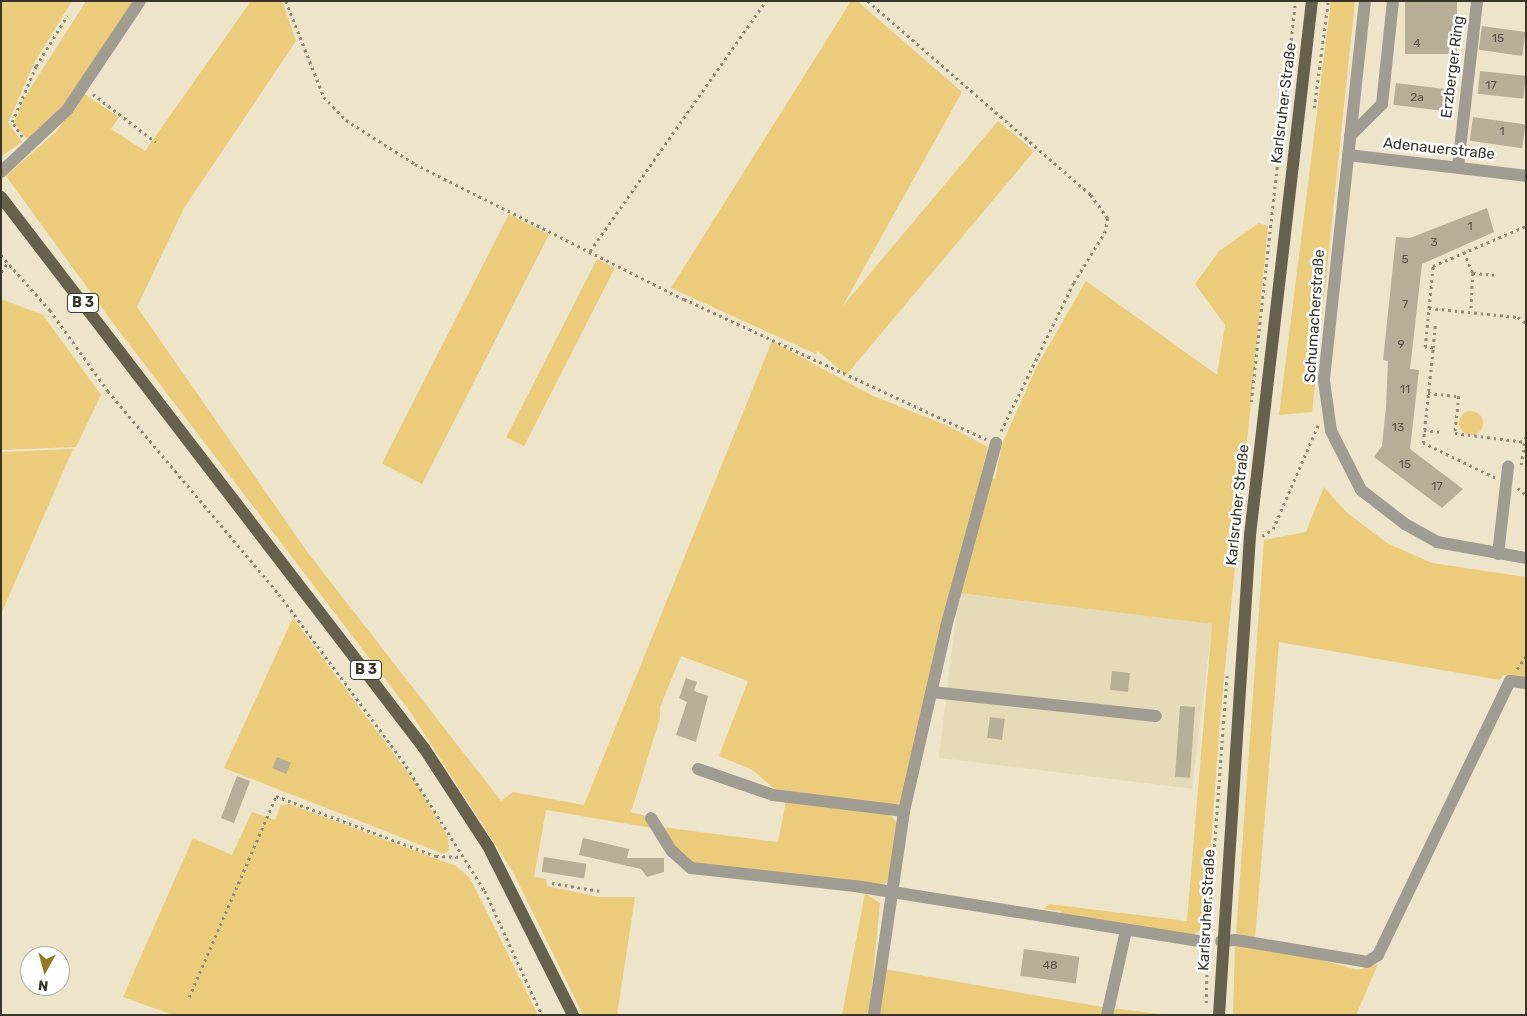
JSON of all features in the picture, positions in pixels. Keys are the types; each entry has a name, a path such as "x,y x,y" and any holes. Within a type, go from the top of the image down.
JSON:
{"main road":[{"name":"Karlsruher Straße","path":"1219,1015 1221,941 1256,535 1312,1"},
{"name":"B 3","path":"1,197 424,748 488,846 573,1015"}],"street":[{"path":"1,172 32,147 84,88 140,1"},
{"name":"Schumacherstraße","path":"1365,1 1324,381 1330,422 1342,460 1361,490 1437,542 1526,558"},
{"path":"1350,136 1382,104 1393,1"},
{"name":"Erzberger Ring","path":"1458,166 1477,1"},
{"name":"Adenauerstraße","path":"1348,155 1458,166 1526,176"},
{"path":"874,1015 890,894 904,811 932,692 996,443"},
{"path":"1498,554 1508,467"},
{"path":"1221,941 1236,940 1367,962 1378,955 1510,681 1526,683"},
{"path":"932,692 1156,716"},
{"path":"698,769 773,795 904,811"},
{"path":"651,818 672,851 691,868 890,894 1203,942"},
{"path":"1107,1015 1126,931"}],"path":[{"path":"286,1 313,78 346,120 415,164 590,252 996,443 1074,283 1106,231 1108,218 1091,194 868,1"},
{"path":"590,252 766,1"},
{"path":"1312,118 1328,1"},
{"path":"32,147 12,122 36,66 67,16"},
{"path":"84,88 156,142"},
{"path":"1433,348 1425,347 1433,266 1526,226"},
{"path":"1464,252 1473,273 1470,312"},
{"path":"1,255 50,310 108,392 279,594 403,761 485,891 542,1015"},
{"path":"1,272 8,262"},
{"path":"1473,273 1494,275"},
{"path":"1429,308 1518,317 1526,323"},
{"path":"1435,325 1423,443 1435,453 1506,483"},
{"path":"1428,393 1459,396 1455,433 1525,442"},
{"path":"1256,535 1273,529 1317,425 1330,422"},
{"path":"1424,430 1442,432"},
{"path":"1256,535 1263,526"},
{"path":"1256,535 1261,545"},
{"path":"189,997 276,796 436,856 462,856"},
{"path":"552,883 600,891"}],"shaded area":[{"path":"1,1 72,1 33,65 8,123 22,142 2,156"},
{"path":"86,1 136,1 65,108 30,142 14,124 23,100"},
{"path":"251,1 282,1 296,41 184,208 137,307 308,553 501,801 513,792 584,805 772,341 871,395 948,426 988,447 901,802 893,806 775,789 751,769 719,756 748,681 681,656 660,707 660,718 631,812 646,816 652,828 546,810 534,877 546,879 547,886 599,897 635,897 617,1015 583,1015 513,872 409,710 113,323 6,176 56,132 84,94 119,117 111,129 145,151"},
{"path":"851,1 857,1 962,92 816,354 671,288"},
{"path":"1331,1 1355,1 1312,412 1279,415"},
{"path":"998,121 1034,151 846,375 810,345"},
{"path":"509,214 549,234 422,484 382,463"},
{"path":"1259,223 1268,226 1220,720 1205,927 1192,936 1060,918 1061,911 1044,909 1049,904 1187,921 1212,624 959,593 991,478 995,479 1002,444 1037,366 1086,281 1217,375 1225,325 1195,284 1219,251"},
{"path":"597,259 615,268 524,446 506,437"},
{"path":"1,299 43,315 101,395 76,447 1,450"},
{"path":"1471,411 1476,412 1482,418 1482,428 1476,434 1471,435 1466,434 1460,428 1459,423 1460,418 1466,412"},
{"path":"73,449 1,614 1,452"},
{"path":"1324,487 1346,512 1387,543 1432,563 1526,577 1526,679 1503,675 1500,680 1279,642 1255,940 1236,933 1264,540 1306,532"},
{"path":"959,593 1212,624 1192,789 939,758"},
{"path":"293,618 416,784 448,837 449,850 444,854 224,768"},
{"path":"786,801 889,813 899,826 889,880 881,887 694,864 681,857 661,827 778,842"},
{"path":"289,804 456,866 470,878 538,1015 173,1015 123,997 193,838 232,855 252,812 275,820 281,805"},
{"path":"865,893 880,903 869,1015 842,1015"},
{"path":"1235,946 1311,957 1357,970 1378,964 1356,1015 1233,1015"},
{"path":"884,969 1108,1008 1170,1015 878,1015"}],"building":[{"path":"1405,1 1457,1 1457,54 1405,54"},
{"path":"1482,26 1526,32 1522,56 1479,50"},
{"path":"1480,71 1526,76 1523,99 1478,94"},
{"path":"1396,83 1447,89 1444,111 1393,105"},
{"path":"1473,117 1525,124 1522,148 1470,141"},
{"path":"1487,208 1494,232 1422,264 1410,369 1419,370 1410,449 1463,489 1442,508 1374,457 1382,446 1386,407 1388,361 1383,360 1396,237 1410,238"},
{"path":"1112,671 1130,673 1128,692 1110,690"},
{"path":"686,678 697,682 694,691 708,696 696,742 676,735 687,702 679,698"},
{"path":"1180,706 1195,707 1190,778 1175,777"},
{"path":"990,717 1005,719 1002,740 987,738"},
{"path":"277,757 291,763 286,774 272,768"},
{"path":"237,776 250,781 234,823 221,818"},
{"path":"583,838 629,849 627,858 664,858 664,872 647,877 641,869 579,855"},
{"path":"544,857 586,864 584,879 542,872"},
{"path":"1024,949 1079,957 1076,984 1020,976"}]}
